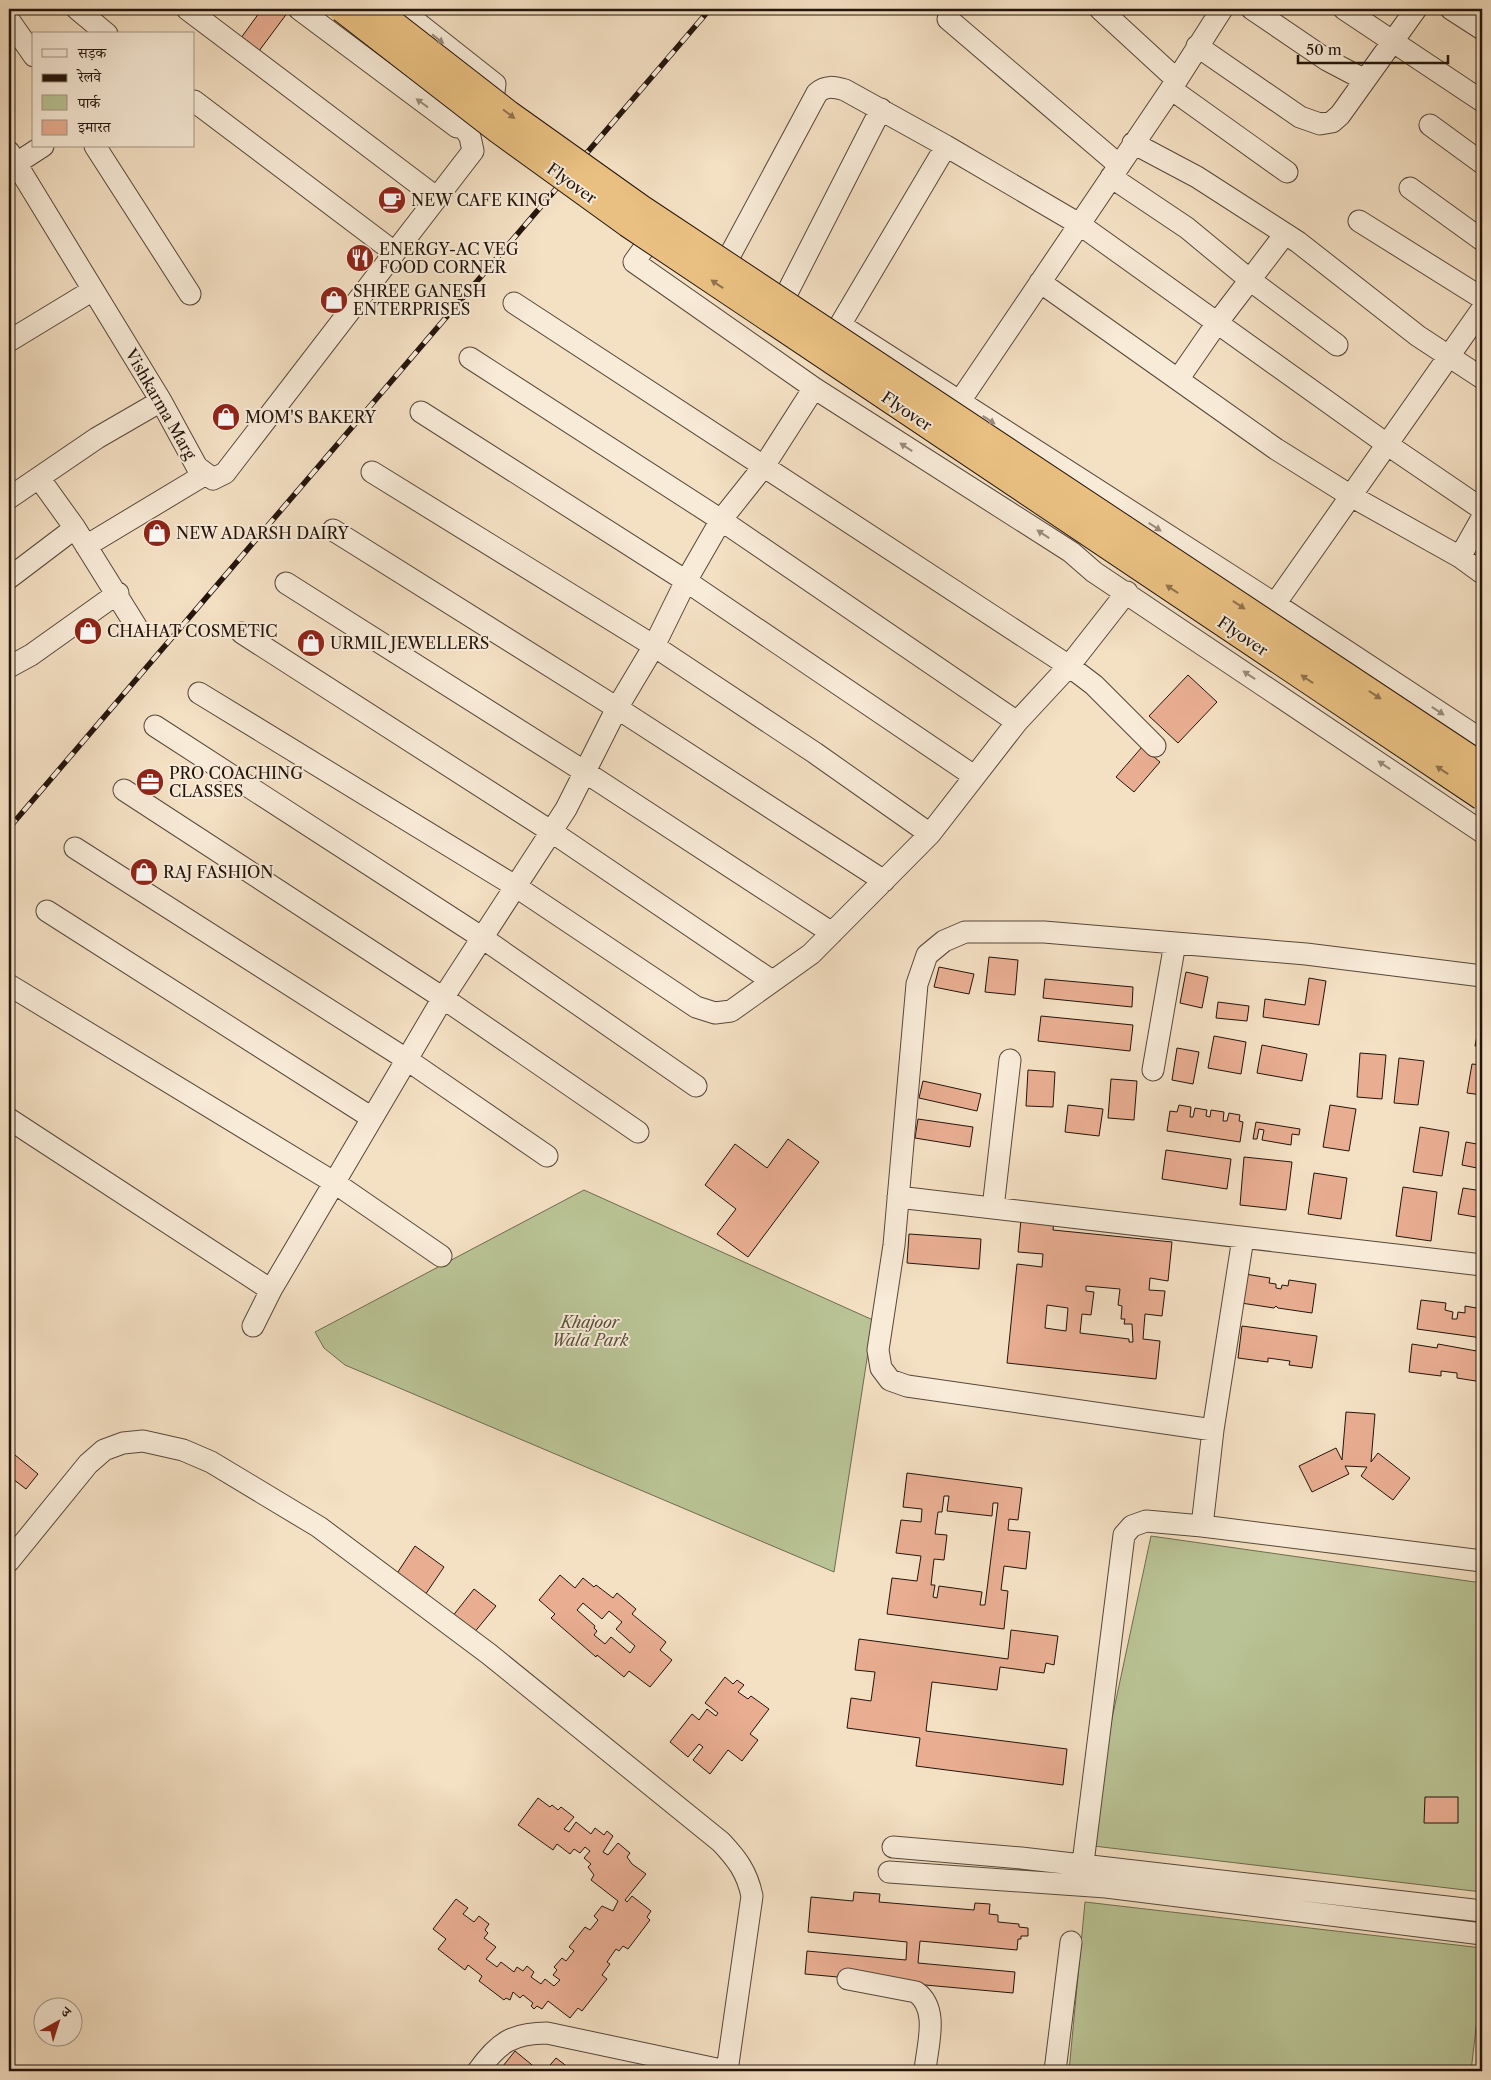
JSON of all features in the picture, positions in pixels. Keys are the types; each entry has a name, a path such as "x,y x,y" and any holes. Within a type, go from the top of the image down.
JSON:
{"main road":[{"name":"Flyover","path":"374,9 509,114 641,208 1482,766"},
{"name":"Flyover","path":"341,12 498,130 628,224 1482,797"}],"street":[{"path":"77,9 96,31"},
{"path":"187,9 200,30 437,198"},
{"path":"299,9 457,128 463,126 494,92 495,84 400,9"},
{"path":"1100,9 1173,84 1287,172"},
{"path":"1252,9 1327,60 1365,80"},
{"path":"1344,9 1394,40 1482,101"},
{"path":"1197,46 1300,117 1311,123 1332,122 1340,115 1416,9"},
{"path":"1452,9 1482,29"},
{"path":"960,402 1173,84 1220,10"},
{"path":"948,19 1115,171 1250,280 1337,345"},
{"path":"9,20 32,53"},
{"path":"730,255 817,93 822,88 832,87 845,90 946,146 1078,224 1388,445 1482,509"},
{"path":"195,102 394,252"},
{"path":"787,293 881,109"},
{"path":"1430,125 1482,163"},
{"name":"Vishkarma Marg","path":"11,161 161,401 197,467 204,475 212,479 226,473 473,151 470,137 463,126"},
{"path":"1133,143 1197,177 1285,234 1418,336 1482,378"},
{"path":"840,325 946,146"},
{"path":"11,161 38,148"},
{"path":"96,148 190,294"},
{"path":"1410,188 1482,240"},
{"path":"1482,740 1133,512 787,293 668,214 634,262 814,388 1071,552 1094,572 1127,592 1482,832"},
{"path":"1359,221 1482,298"},
{"path":"1179,378 1217,323 1285,234"},
{"path":"1040,282 1179,378 1276,450 1351,496 1460,557 1482,573"},
{"path":"9,341 93,290"},
{"path":"1071,552 1069,530 1055,516 741,297 902,392 1066,497 1086,500 1110,498"},
{"path":"514,304 1069,666 1094,685 1155,746"},
{"path":"1275,604 1388,445 1447,356 1482,309"},
{"path":"470,358 721,520 1017,722"},
{"path":"253,1326 271,1290 406,1059 481,937 552,832 617,708 654,646 686,581 721,520 764,466 814,388"},
{"path":"9,498 97,438 161,401"},
{"path":"421,412 686,581 974,776"},
{"path":"372,472 654,646 815,753 930,834"},
{"path":"9,578 80,537 204,475"},
{"path":"39,478 118,593 136,626"},
{"path":"1094,572 1133,512"},
{"path":"1460,557 1482,518"},
{"path":"333,530 617,708 884,881"},
{"path":"286,583 585,772 832,934"},
{"path":"199,693 515,886 696,1007 715,1013 731,1011 811,954 930,834 1017,722 1069,666 1127,592"},
{"path":"9,667 118,593"},
{"path":"242,633 552,832 772,981"},
{"path":"155,726 481,937 696,1086"},
{"path":"124,790 443,998 638,1132"},
{"path":"75,848 406,1059 547,1156"},
{"path":"47,911 372,1118"},
{"path":"1213,1430 916,1387 890,1380 881,1368 878,1350 894,1245 917,984 927,955 944,941 965,932 1044,932 1306,954 1482,976"},
{"path":"1153,1070 1175,943"},
{"path":"9,985 334,1182 441,1256"},
{"path":"993,1208 1010,1060"},
{"path":"9,1119 271,1290"},
{"path":"898,1197 1482,1265"},
{"path":"1202,1526 1213,1430 1243,1238"},
{"path":"9,1561 88,1464 104,1450 123,1443 143,1441 184,1450 211,1462 319,1527 489,1654 721,1842 741,1863 749,1879 752,1896 726,2071 547,2032 528,2033 504,2042 492,2051 478,2071"},
{"path":"1078,1874 1083,1863 1124,1535 1132,1526 1146,1521 1202,1526 1482,1561"},
{"path":"893,1847 1482,1934"},
{"path":"889,1872 1078,1874 1482,1911"},
{"path":"1055,2071 1071,1942"},
{"path":"848,1979 916,1992 925,1998 930,2007 930,2019 924,2071"}],"green space":[{"name":"Khajoor Wala Park","path":"584,1190 873,1320 834,1572 345,1365 324,1348 315,1332"},
{"path":"1151,1536 1482,1583 1482,1892 1085,1845"},
{"path":"1085,1902 1482,1948 1482,1978 1471,2071 1069,2071"}],"building":[{"path":"262,9 284,9 288,12 256,55 238,42"},
{"path":"1188,675 1217,702 1178,743 1149,716"},
{"path":"1142,747 1160,762 1134,792 1116,777"},
{"path":"989,957 1018,960 1015,995 985,992"},
{"path":"939,967 974,974 969,994 934,987"},
{"path":"1186,972 1208,977 1202,1008 1180,1003"},
{"path":"1309,978 1326,981 1319,1025 1263,1017 1265,999 1305,1005"},
{"path":"1045,979 1133,987 1132,1007 1043,998"},
{"path":"1218,1002 1249,1006 1247,1021 1216,1018"},
{"path":"1041,1016 1133,1025 1130,1051 1038,1041"},
{"path":"1479,1025 1482,1025 1482,1047 1475,1046"},
{"path":"1214,1036 1246,1042 1241,1074 1208,1068"},
{"path":"1262,1045 1307,1054 1302,1081 1257,1073"},
{"path":"1177,1048 1199,1052 1193,1084 1172,1080"},
{"path":"1360,1053 1386,1055 1382,1099 1357,1097"},
{"path":"1399,1058 1424,1061 1418,1105 1394,1103"},
{"path":"1472,1064 1482,1065 1482,1095 1467,1093"},
{"path":"1028,1070 1055,1072 1053,1107 1026,1106"},
{"path":"1111,1079 1137,1081 1134,1120 1108,1118"},
{"path":"923,1081 981,1094 977,1111 919,1098"},
{"path":"1068,1105 1103,1109 1099,1136 1065,1132"},
{"path":"1179,1105 1191,1107 1190,1117 1193,1117 1195,1108 1207,1110 1206,1116 1210,1117 1211,1110 1224,1112 1223,1121 1227,1121 1229,1113 1240,1115 1239,1121 1243,1122 1240,1142 1167,1131 1170,1111 1177,1112"},
{"path":"1330,1105 1356,1109 1349,1151 1323,1147"},
{"path":"918,1119 973,1127 970,1147 915,1138"},
{"path":"1256,1122 1300,1129 1299,1135 1292,1134 1291,1145 1262,1140 1264,1130 1259,1129 1257,1139 1253,1139"},
{"path":"1420,1127 1449,1132 1442,1176 1413,1172"},
{"path":"788,1139 819,1162 748,1257 717,1234 736,1209 705,1185 735,1144 767,1168"},
{"path":"1466,1142 1482,1145 1482,1169 1462,1165"},
{"path":"1166,1150 1231,1159 1227,1189 1162,1179"},
{"path":"1244,1157 1292,1162 1286,1210 1240,1205"},
{"path":"1314,1173 1347,1178 1341,1219 1308,1214"},
{"path":"1403,1187 1437,1192 1431,1241 1396,1236"},
{"path":"1463,1188 1482,1191 1482,1218 1458,1214"},
{"path":"1021,1219 1054,1222 1053,1230 1172,1242 1168,1281 1150,1278 1149,1290 1165,1291 1162,1316 1145,1314 1143,1339 1160,1341 1156,1379 1007,1363 1017,1264 1042,1267 1043,1254 1018,1252","holes":["1086,1286 1120,1289 1118,1305 1122,1306 1121,1319 1125,1319 1124,1324 1132,1324 1133,1342 1129,1342 1129,1339 1080,1333 1082,1314 1091,1315 1094,1292 1086,1291","1047,1305 1068,1308 1066,1331 1045,1328"]},
{"path":"909,1234 981,1239 979,1269 907,1263"},
{"path":"1245,1274 1270,1278 1269,1283 1276,1284 1276,1288 1281,1289 1282,1285 1288,1286 1289,1280 1316,1284 1312,1313 1278,1308 1276,1306 1274,1308 1241,1303"},
{"path":"1421,1300 1446,1303 1445,1310 1453,1312 1452,1319 1457,1319 1458,1312 1465,1313 1465,1306 1482,1309 1482,1338 1417,1329"},
{"path":"1242,1326 1317,1336 1312,1368 1289,1365 1290,1361 1268,1358 1268,1362 1238,1358"},
{"path":"1412,1344 1437,1348 1438,1344 1482,1352 1482,1382 1457,1378 1457,1373 1441,1371 1441,1376 1409,1372"},
{"path":"1346,1412 1375,1414 1371,1462 1378,1453 1410,1478 1393,1500 1361,1476 1367,1467 1345,1466 1349,1474 1312,1492 1299,1466 1336,1448 1342,1460"},
{"path":"9,1450 38,1474 26,1489 9,1476"},
{"path":"907,1473 1022,1488 1018,1520 1009,1519 1008,1530 1030,1532 1026,1569 1004,1566 1001,1590 1008,1591 1004,1629 887,1614 892,1578 917,1581 921,1556 896,1553 901,1520 921,1522 922,1509 903,1507","holes":["944,1496 949,1496 947,1511 992,1516 993,1503 998,1503 985,1605 980,1605 982,1592 939,1586 937,1598 933,1597 935,1585 931,1585 934,1559 944,1560 947,1535 935,1534 938,1512 942,1512"]},
{"path":"415,1546 444,1567 423,1598 394,1578"},
{"path":"560,1575 575,1588 583,1578 613,1598 617,1593 636,1609 632,1614 666,1642 660,1650 672,1660 650,1687 629,1671 624,1677 597,1655 596,1657 551,1618 555,1614 539,1600","holes":["583,1603 602,1619 609,1611 622,1622 616,1629 635,1646 630,1653 611,1637 605,1644 594,1635 597,1631 594,1628 595,1626 577,1610"]},
{"path":"474,1589 496,1606 473,1634 452,1617"},
{"path":"1011,1630 1058,1636 1054,1665 1046,1663 1044,1673 1000,1667 997,1690 932,1682 926,1731 1067,1749 1063,1785 916,1766 920,1738 847,1728 851,1698 871,1701 875,1672 855,1670 859,1639 1008,1659"},
{"path":"725,1677 733,1684 737,1680 744,1685 738,1692 748,1699 751,1696 769,1709 750,1734 758,1740 742,1761 728,1750 710,1774 693,1760 703,1747 699,1744 688,1757 670,1742 692,1714 699,1720 707,1709 716,1716 718,1713 705,1703"},
{"path":"1425,1797 1458,1797 1458,1823 1424,1823"},
{"path":"538,1798 550,1807 552,1805 558,1810 561,1807 574,1817 564,1829 569,1832 576,1822 591,1834 595,1828 604,1835 607,1831 613,1836 603,1852 608,1855 618,1843 630,1853 627,1857 632,1864 646,1874 625,1900 627,1902 632,1896 651,1911 647,1917 650,1920 628,1949 623,1946 619,1951 616,1949 607,1962 610,1964 602,1975 607,1979 582,2011 578,2008 570,2018 548,2001 542,2009 537,2006 534,2009 531,2006 533,2003 523,1995 520,1998 513,1992 510,2000 506,1998 504,2000 479,1981 482,1976 468,1965 465,1970 438,1949 446,1939 433,1929 456,1899 468,1908 463,1914 474,1922 479,1916 489,1924 485,1930 488,1933 484,1938 496,1947 486,1959 497,1967 501,1962 514,1972 517,1967 523,1971 527,1966 534,1972 531,1977 541,1984 545,1979 554,1986 560,1980 553,1975 557,1970 554,1967 562,1958 566,1961 574,1951 569,1947 585,1927 590,1930 598,1920 594,1916 602,1906 613,1911 618,1901 591,1880 594,1875 588,1867 591,1864 584,1858 590,1851 585,1847 580,1853 574,1849 570,1854 557,1844 553,1850 518,1825"},
{"path":"854,1892 880,1894 879,1902 974,1910 975,1903 990,1904 989,1914 998,1915 998,1922 1019,1924 1019,1927 1028,1928 1028,1936 1021,1936 1021,1939 1018,1939 1017,1950 920,1941 918,1963 1015,1972 1013,1993 805,1974 807,1951 906,1960 907,1942 808,1932 811,1897 853,1901"},
{"path":"515,2051 537,2069 536,2071 499,2071"},
{"path":"556,2058 573,2071 545,2071"}],"railway":[{"path":"9,828 710,9"}],"place":[{"name":"NEW CAFE KING","path":"392,200"},
{"name":"ENERGY-AC VEG FOOD CORNER","path":"360,258"},
{"name":"SHREE GANESH ENTERPRISES","path":"334,300"},
{"name":"MOM'S BAKERY","path":"226,417"},
{"name":"NEW ADARSH DAIRY","path":"157,533"},
{"name":"CHAHAT COSMETIC","path":"88,631"},
{"name":"URMIL JEWELLERS","path":"311,643"},
{"name":"PRO COACHING CLASSES","path":"150,782"},
{"name":"RAJ FASHION","path":"144,872"}]}
